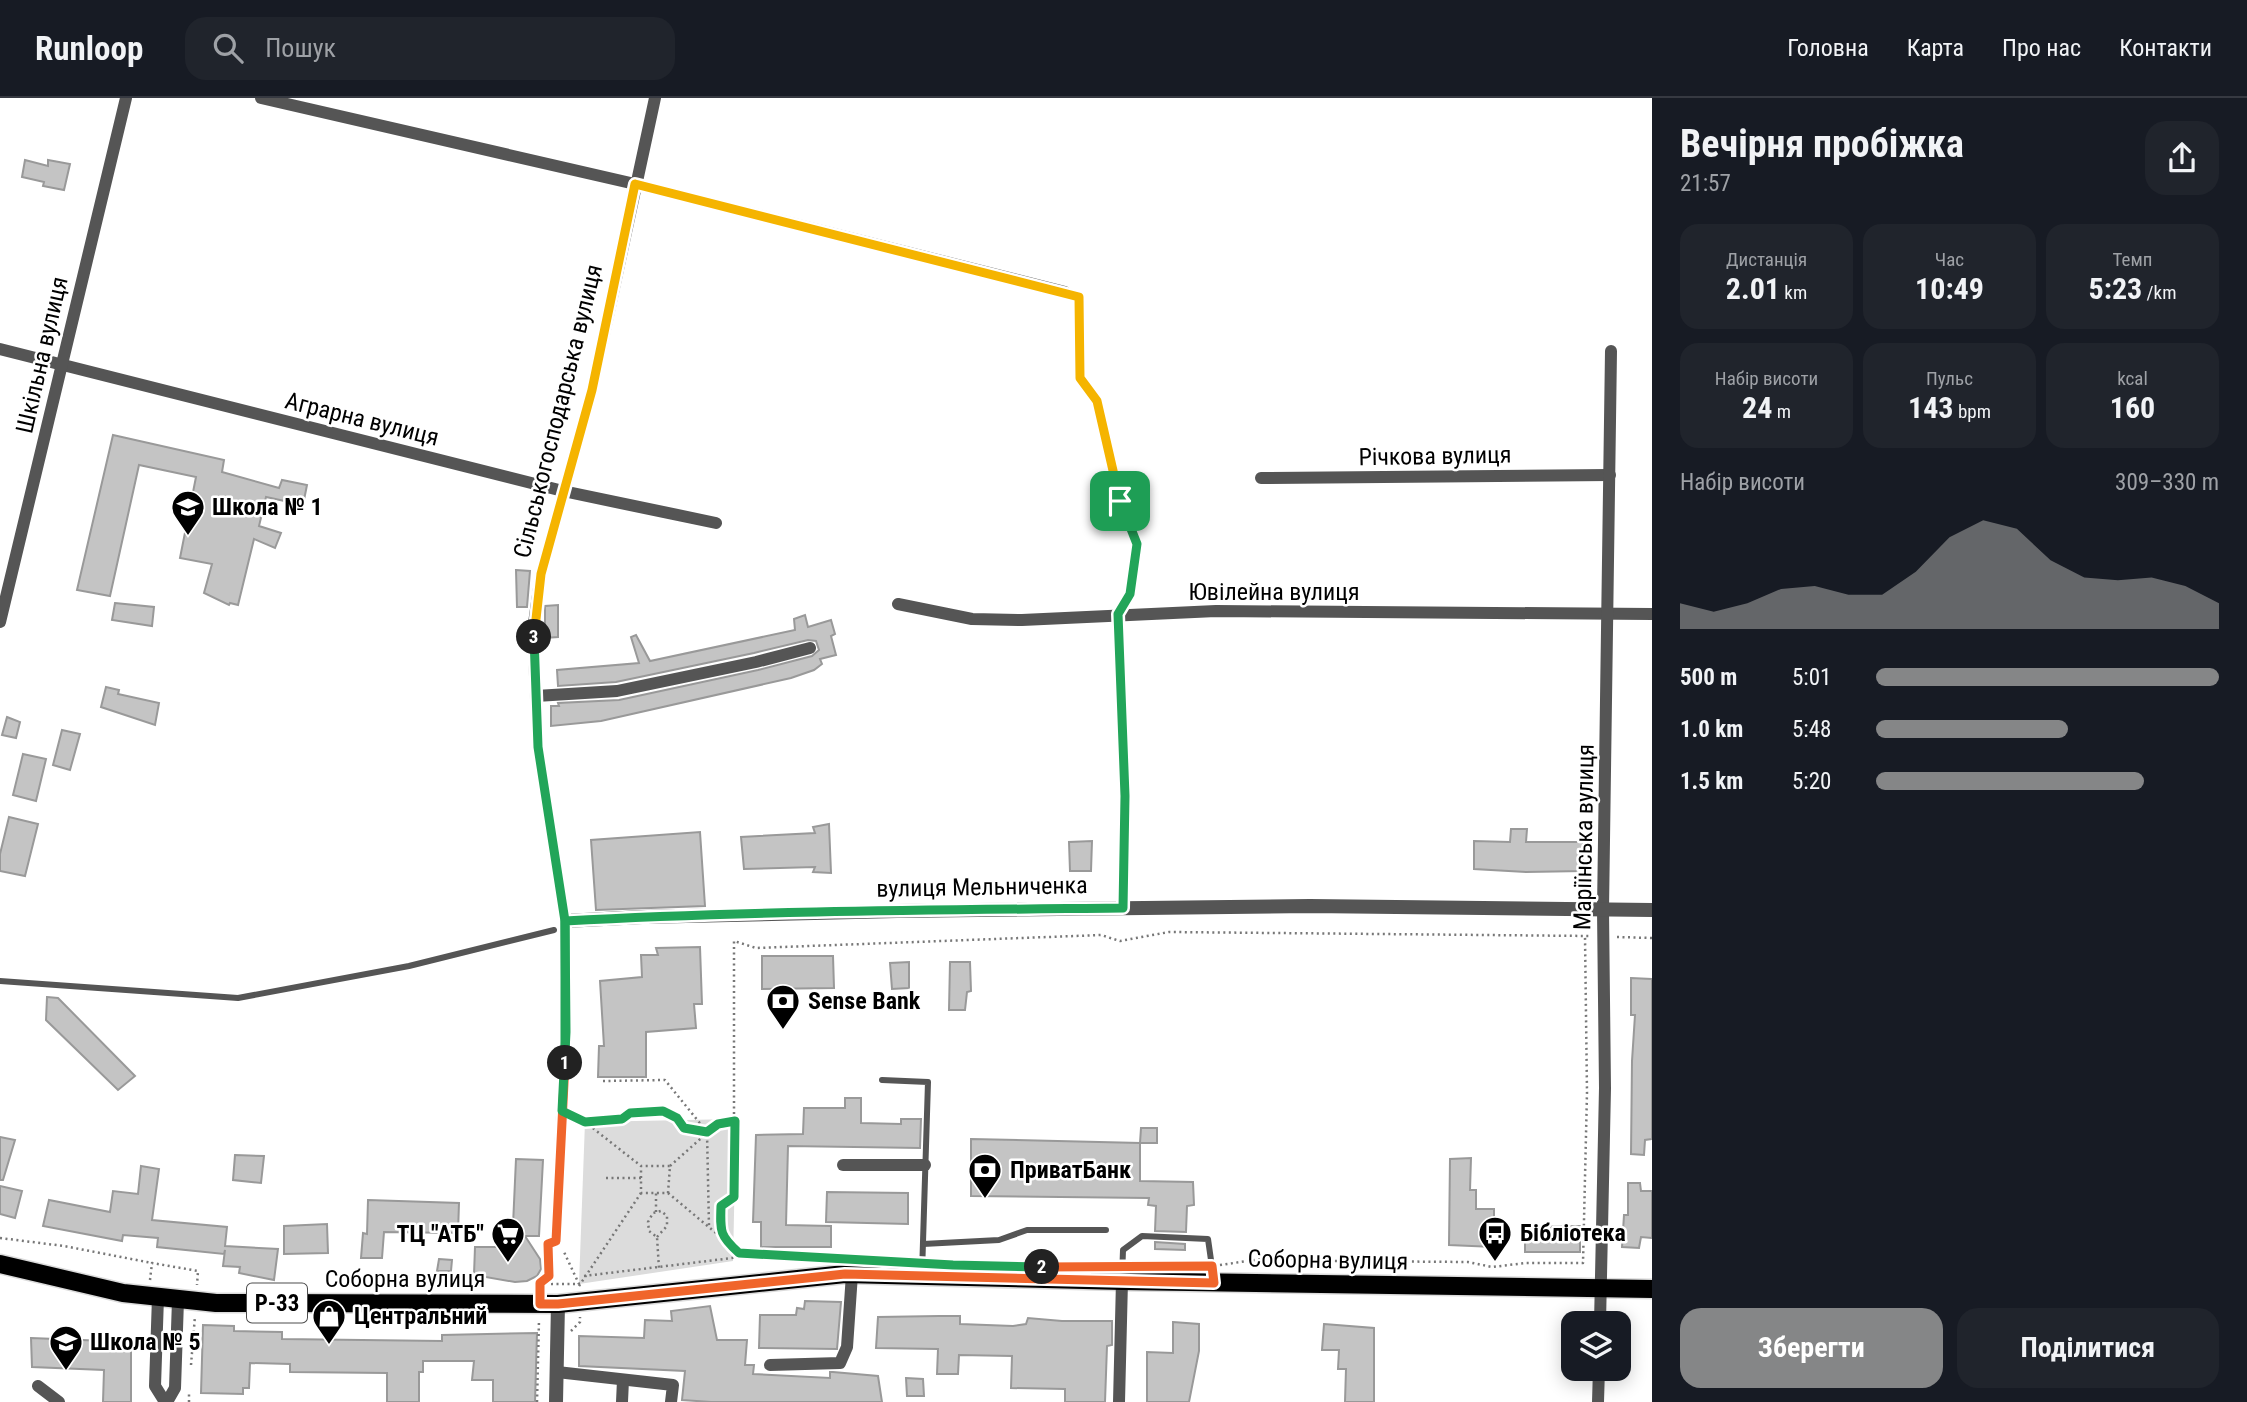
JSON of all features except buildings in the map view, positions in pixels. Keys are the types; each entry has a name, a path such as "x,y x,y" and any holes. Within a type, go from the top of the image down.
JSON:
{"main road":[{"name":"Соборна вулиця","path":"0,1264 123,1293 187,1301 546,1309 579,1293 852,1275 1122,1282 1213,1275 1652,1289"}],"street":[{"name":"Шкільна вулиця","path":"0,622 126,98"},
{"path":"261,98 635,184 1066,292"},
{"name":"Сільськогосподарська вулиця","path":"556,1241 566,1032 560,926 538,747 533,630 541,574 592,390 655,98"},
{"name":"Аграрна вулиця","path":"0,349 563,491 716,523"},
{"name":"Маріїнська вулиця","path":"1600,1311 1606,1014 1603,910 1611,351"},
{"name":"Річкова вулиця","path":"1261,478 1610,475"},
{"name":"Ювілейна вулиця","path":"898,604 972,620 1216,611 1652,614"},
{"path":"1118,614 1125,796 1123,908"},
{"path":"536,696 617,691 810,648"},
{"name":"вулиця Мельниченка","path":"560,926 844,912 1123,908 1310,906 1652,911"},
{"path":"843,1165 925,1165"},
{"path":"770,1365 840,1363 847,1347 852,1275"},
{"path":"1119,1402 1122,1282"},
{"path":"158,1297 155,1386 166,1402 175,1388 187,1301"},
{"path":"546,1309 557,1372 556,1402"},
{"path":"557,1372 673,1385 671,1402"},
{"path":"622,1402 623,1380"},
{"path":"1598,1402 1599,1381"},
{"path":"38,1386 59,1402"}],"lane":[{"path":"0,981 238,998 409,966 560,926"},
{"path":"883,1080 928,1082 922,1276"},
{"path":"923,1244 999,1240 1027,1230 1106,1230"},
{"path":"1122,1282 1123,1250 1142,1236 1208,1239 1213,1275"}],"path":[{"path":"1066,292 1079,297 1080,378 1097,401 1120,501 1137,544 1130,594 1118,614"},
{"path":"835,1258 739,1253 723,1239 720,1227 721,1206 734,1197 734,942 756,948 1101,935 1120,941 1169,932 1585,936 1587,1092 1583,1264 1526,1263 1502,1267 1468,1262 1268,1258 1213,1275"},
{"path":"603,1081 665,1080 707,1132 709,1227"},
{"path":"562,1111 585,1122 640,1166 670,1166 718,1124 735,1121"},
{"path":"585,1122 622,1119 630,1113 663,1111 677,1118 684,1128 707,1132"},
{"path":"579,1293 584,1276 641,1193 640,1166"},
{"path":"668,1193 670,1166"},
{"path":"606,1178 640,1178"},
{"path":"641,1193 668,1193 727,1242"},
{"path":"656,1193 656,1212"},
{"path":"657,1237 649,1231 648,1223 653,1213 661,1211 667,1216 667,1226 657,1237 659,1269"},
{"path":"0,1238 64,1246 152,1264"},
{"path":"540,1283 549,1276 548,1244 556,1241 568,1258 579,1293 580,1322"},
{"path":"584,1276 760,1255"},
{"path":"191,1366 187,1301 198,1271"},
{"path":"540,1283 579,1293"},
{"path":"540,1283 546,1309"},
{"path":"188,1402 189,1392"}],"shaded area":[{"path":"736,1119 733,1261 579,1284 585,1122"}],"place":[{"name":"Школа № 1","path":"188,537"},
{"name":"Sense Bank","path":"783,1031"},
{"name":"ПриватБанк","path":"985,1200"},
{"name":"Бібліотека","path":"1495,1263"},
{"name":"ТЦ \"АТБ\"","path":"508,1264"},
{"name":"Центральний","path":"329,1346"},
{"name":"Школа № 5","path":"66,1372"}],"route":[{"path":"1120,501 1097,401 1080,378 1079,297 635,184 592,390 541,574 533,630 538,747 565,921 565,954 566,1032 562,1111 585,1122 622,1119 630,1113 663,1111 677,1118 684,1128 707,1132 718,1124 735,1121 734,1197 721,1206 720,1227 723,1239 739,1253 1021,1267 1212,1266 1214,1283 845,1274 540,1304 540,1283 549,1276 548,1244 556,1241 562,1111 566,1032 565,921 897,911 1123,908 1125,796 1118,614 1130,594 1137,544 1120,501"}]}
